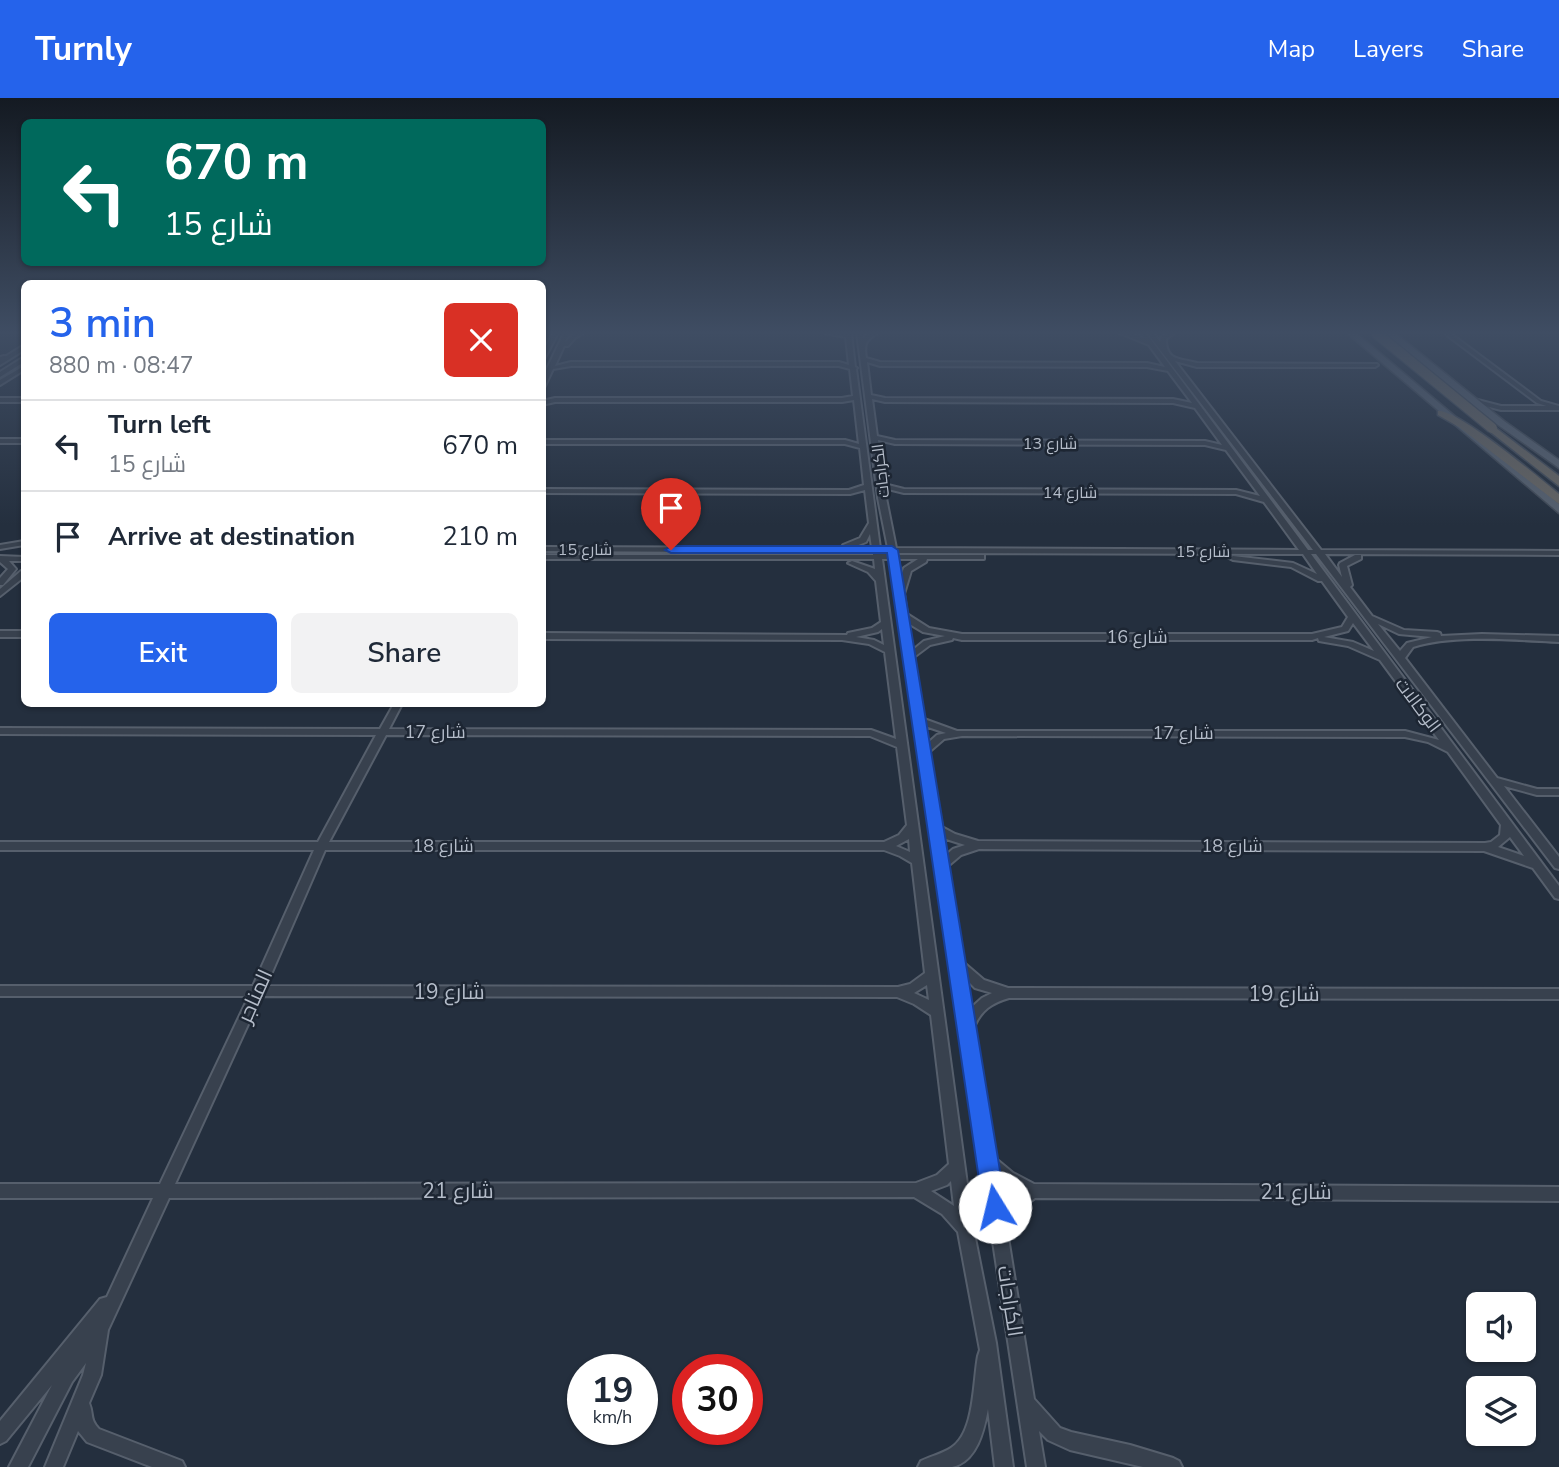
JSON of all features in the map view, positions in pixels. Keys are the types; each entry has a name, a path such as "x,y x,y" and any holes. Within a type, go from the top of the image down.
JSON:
{"highway":[{"path":"1448,397 1491,426 1559,495"},
{"path":"1455,397 1559,482"},
{"path":"1442,413 1463,425 1559,500"},
{"path":"1527,443 1559,471"}],"main road":[{"path":"1425,397 1559,510"},
{"path":"1469,397 1491,426 1527,443 1559,465"}],"street":[{"name":"الكراجات","path":"863,397 876,442 873,523 965,1228 988,1343 1003,1467"},
{"path":"1173,401 1188,397"},
{"name":"الوكالات","path":"1188,397 1265,500 1313,555 1350,591 1559,865"},
{"name":"الوكالات","path":"1200,397 1305,535 1329,583 1383,659 1559,895"},
{"path":"1526,397 1539,407"},
{"path":"546,398 555,400"},
{"path":"0,400 21,400"},
{"name":"الكراجات","path":"864,400 863,442 893,554 1036,1467"},
{"path":"1473,400 1501,408 1559,409"},
{"path":"546,401 1173,401 1195,406"},
{"path":"1491,426 1499,415 1506,411 1539,407"},
{"name":"شارع 13","path":"1205,443 1219,438"},
{"path":"0,441 21,441"},
{"path":"546,442 863,442"},
{"name":"شارع 13","path":"876,442 1205,443 1227,448"},
{"name":"شارع 14","path":"1236,492 1253,484"},
{"name":"شارع 14","path":"546,491 1236,492 1265,500"},
{"name":"شارع 14","path":"875,492 904,491"},
{"name":"الوكالات","path":"1263,552 1282,547 1287,541 1277,514"},
{"name":"الكراجات","path":"835,550 863,540 873,523"},
{"name":"شارع 15","path":"889,532 909,544 964,550"},
{"name":"شارع 15","path":"1305,535 1335,546 1443,552"},
{"path":"0,548 21,544"},
{"path":"0,548 21,548"},
{"name":"شارع 15","path":"546,550 835,550 878,554"},
{"name":"شارع 15","path":"546,557 818,558 964,550 1559,558"},
{"name":"شارع 15","path":"893,554 936,557 1233,558 1443,552 1559,553"},
{"path":"899,596 905,573 910,567 936,557"},
{"path":"1350,591 1343,565 1358,557"},
{"name":"شارع 15","path":"818,558 866,567 882,583"},
{"name":"شارع 15","path":"1233,558 1293,565 1329,583"},
{"path":"0,559 21,559"},
{"path":"0,559 12,569 0,583"},
{"path":"0,593 21,576"},
{"name":"شارع 16","path":"902,615 926,630 962,637"},
{"path":"1368,615 1402,632 1453,638 1559,639"},
{"name":"شارع 16","path":"1312,637 1345,629 1353,616"},
{"path":"842,637 875,630 887,622"},
{"path":"0,634 21,634"},
{"path":"546,636 842,637 872,642 890,651"},
{"name":"شارع 16","path":"910,656 920,647 935,641 962,637 1312,637 1350,644 1383,659"},
{"path":"1400,658 1411,644 1453,638"},
{"name":"المناجر","path":"18,1467 66,1376 101,1327 257,992 321,846 396,707"},
{"path":"1405,734 1422,728 1427,717"},
{"name":"شارع 17","path":"919,721 939,729 962,733 1405,734 1431,740 1454,752"},
{"name":"شارع 17","path":"0,731 871,733 900,723"},
{"name":"شارع 17","path":"871,733 902,745"},
{"name":"شارع 17","path":"924,751 936,739 962,733"},
{"path":"1494,779 1537,792 1559,793"},
{"path":"1516,808 1523,799 1537,792"},
{"path":"1485,847 1494,845 1505,837 1507,824"},
{"path":"886,846 903,838 913,825"},
{"name":"شارع 18","path":"936,829 951,837 978,845 1485,847 1536,865"},
{"name":"شارع 18","path":"0,845 886,846 918,862"},
{"name":"شارع 18","path":"942,865 957,852 978,845"},
{"name":"شارع 19","path":"956,963 980,984 1008,993 1559,994"},
{"name":"شارع 19","path":"0,991 898,992 914,988 932,975"},
{"name":"شارع 19","path":"898,992 919,1000 937,1013"},
{"name":"شارع 19","path":"967,1028 974,1012 983,1002 1008,993"},
{"name":"شارع 21","path":"987,1160 1008,1178 1033,1191 1559,1194"},
{"name":"شارع 21","path":"0,1191 916,1190 942,1181 958,1165"},
{"path":"916,1190 947,1209 965,1228"},
{"path":"998,1231 1016,1203 1033,1191"},
{"name":"المناجر","path":"0,1435 117,1292"},
{"name":"المناجر","path":"54,1467 92,1375 101,1327"},
{"name":"الكراجات","path":"927,1467 954,1457 967,1446 976,1419 988,1343"},
{"path":"83,1401 83,1424 93,1436 151,1455 176,1467"},
{"path":"1027,1404 1054,1434 1070,1441 1173,1467"}],"route":[{"path":"671,550 892,550 995,1207"}]}
